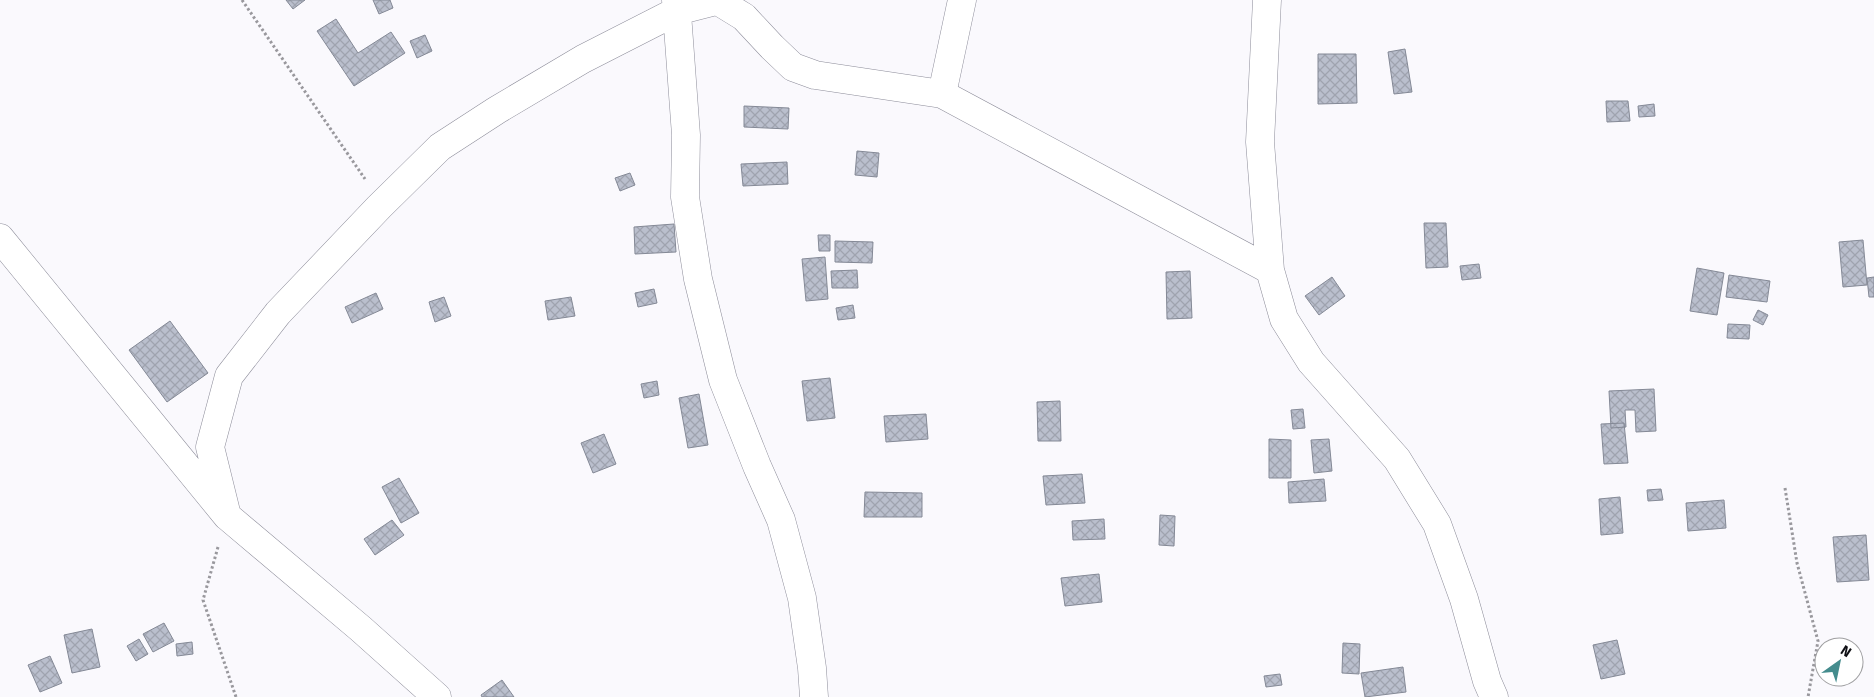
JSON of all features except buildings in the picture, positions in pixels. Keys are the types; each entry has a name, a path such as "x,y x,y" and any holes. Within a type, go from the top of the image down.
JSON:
{"street":[{"path":"227,516 210,447 229,376 278,313 379,207 440,147 488,115 677,5 719,0 744,17 793,67 815,75 942,94 1270,270"},
{"path":"942,94 962,0"},
{"path":"1267,0 1260,142 1270,270 1284,319 1311,362 1397,459 1437,524 1464,599 1487,681 1494,697"},
{"path":"677,5 686,135 685,197 698,279 723,380 757,466 781,520 802,598 812,668 814,697"},
{"path":"0,238 227,516 361,629 437,697"}],"path":[{"path":"242,0 362,175 379,207"},
{"path":"1785,488 1797,563 1818,641 1808,697"},
{"path":"227,516 204,600 236,697"}]}
